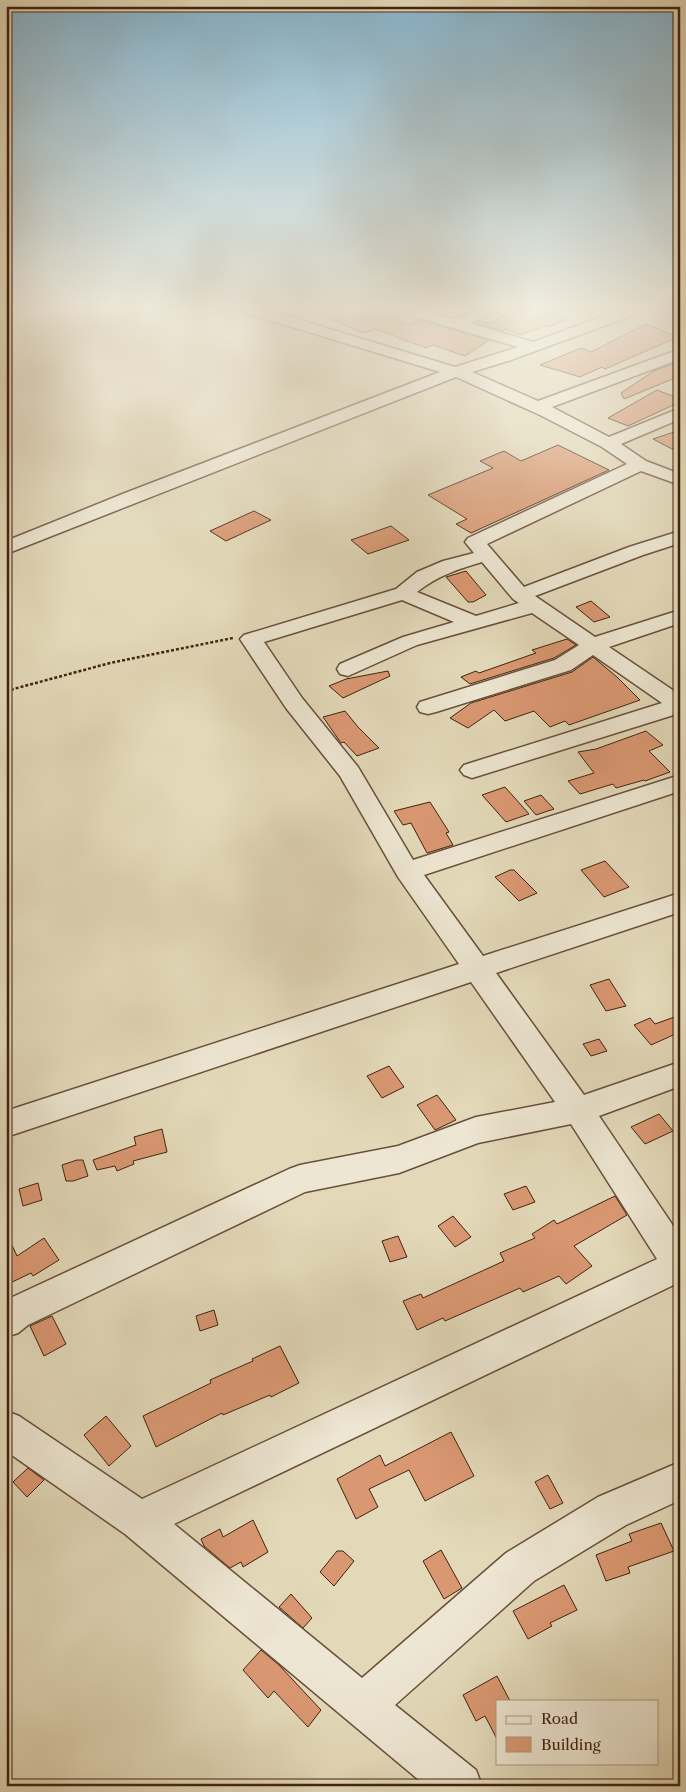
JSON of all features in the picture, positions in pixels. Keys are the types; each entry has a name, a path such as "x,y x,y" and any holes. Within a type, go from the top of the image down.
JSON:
{"street":[{"path":"6,548 131,497 398,394"},
{"path":"507,394 608,443 640,465 680,480"},
{"path":"538,408 576,394"},
{"path":"608,443 680,413"},
{"path":"640,465 475,542 528,600 680,705"},
{"path":"348,669 410,641 475,623 636,551 680,538"},
{"path":"139,1520 680,1265 578,1110 408,871 350,772 294,703 251,639 403,593 424,576 450,565 486,555"},
{"path":"403,593 475,623"},
{"path":"428,707 563,665 593,645 680,616"},
{"path":"472,770 680,705"},
{"path":"408,871 680,783"},
{"path":"6,1124 680,902"},
{"path":"6,1321 16,1312 300,1180 399,1159 476,1130 578,1110 680,1074"},
{"path":"6,1429 139,1520 460,1786"},
{"path":"362,1706 520,1567 612,1511 680,1481"}],"path":[{"path":"6,691 110,664 228,638 251,639"}],"building":[{"path":"621,394 637,394 624,399"},
{"path":"651,394 666,394 680,399 680,402 628,426 608,418"},
{"path":"680,430 680,446 672,449 653,439"},
{"path":"558,445 609,470 471,533 456,524 467,519 428,495 493,468 480,461 504,451 521,461"},
{"path":"254,511 271,520 226,541 210,531"},
{"path":"391,526 409,540 368,554 351,540"},
{"path":"466,571 486,595 473,602 468,602 446,577"},
{"path":"591,601 610,617 594,622 576,607"},
{"path":"567,639 576,645 554,658 470,684 461,677 476,671 479,673 536,653 532,650"},
{"path":"593,657 640,700 569,725 565,721 550,727 534,711 505,721 494,710 468,728 450,718 471,703 572,672"},
{"path":"388,671 390,676 343,698 329,686 346,679"},
{"path":"345,711 379,748 357,756 344,742 341,743 323,717"},
{"path":"646,731 663,745 649,751 670,772 645,781 616,788 613,784 580,794 568,781 594,773 578,752 596,749"},
{"path":"505,787 529,814 506,822 482,795"},
{"path":"541,795 554,809 536,815 524,801"},
{"path":"430,802 449,832 446,833 453,845 427,853 411,823 403,825 394,811"},
{"path":"605,861 629,887 604,897 581,870"},
{"path":"514,870 537,893 519,901 495,877"},
{"path":"609,979 626,1006 606,1011 590,985"},
{"path":"680,1015 680,1032 651,1045 634,1025 650,1018 655,1024"},
{"path":"599,1039 607,1051 591,1056 583,1044"},
{"path":"389,1066 404,1087 382,1098 367,1076"},
{"path":"437,1095 456,1120 435,1130 417,1105"},
{"path":"659,1114 673,1131 645,1144 631,1127"},
{"path":"162,1129 167,1152 133,1161 134,1164 117,1171 115,1166 97,1170 93,1160 136,1145 134,1137"},
{"path":"83,1160 88,1176 73,1181 66,1181 62,1165"},
{"path":"38,1183 42,1200 23,1206 19,1189"},
{"path":"526,1186 535,1202 513,1210 504,1194"},
{"path":"615,1196 627,1215 574,1246 592,1266 566,1284 559,1276 523,1292 520,1288 445,1321 443,1318 417,1330 403,1301 421,1294 423,1298 504,1261 500,1253 535,1238 532,1234 554,1220 557,1224"},
{"path":"453,1216 471,1237 455,1247 438,1226"},
{"path":"6,1232 17,1256 44,1238 59,1260 33,1276 31,1273 6,1285"},
{"path":"398,1236 407,1257 390,1262 382,1241"},
{"path":"214,1310 218,1325 200,1331 196,1316"},
{"path":"52,1316 66,1344 44,1356 30,1326"},
{"path":"280,1346 299,1383 271,1397 270,1395 223,1415 222,1413 156,1447 143,1416 211,1383 210,1380 253,1361 252,1359"},
{"path":"106,1416 131,1446 109,1466 84,1435"},
{"path":"451,1432 474,1476 425,1501 409,1470 369,1489 378,1507 356,1519 337,1479 380,1455 385,1466"},
{"path":"28,1468 44,1480 27,1497 13,1482"},
{"path":"548,1475 563,1503 550,1509 535,1482"},
{"path":"253,1520 268,1552 243,1567 241,1562 230,1568 204,1546 201,1539 220,1529 223,1537"},
{"path":"661,1523 674,1551 628,1567 630,1573 606,1581 596,1555 632,1541 629,1534"},
{"path":"441,1550 462,1588 444,1599 423,1561"},
{"path":"337,1551 343,1551 354,1561 334,1586 320,1572"},
{"path":"564,1585 577,1610 550,1623 552,1626 528,1639 513,1611"},
{"path":"291,1594 312,1618 303,1628 279,1607"},
{"path":"261,1650 279,1665 321,1710 308,1727 274,1691 268,1698 243,1670"},
{"path":"497,1676 509,1700 496,1700 496,1737 485,1716 476,1721 463,1695"}]}
